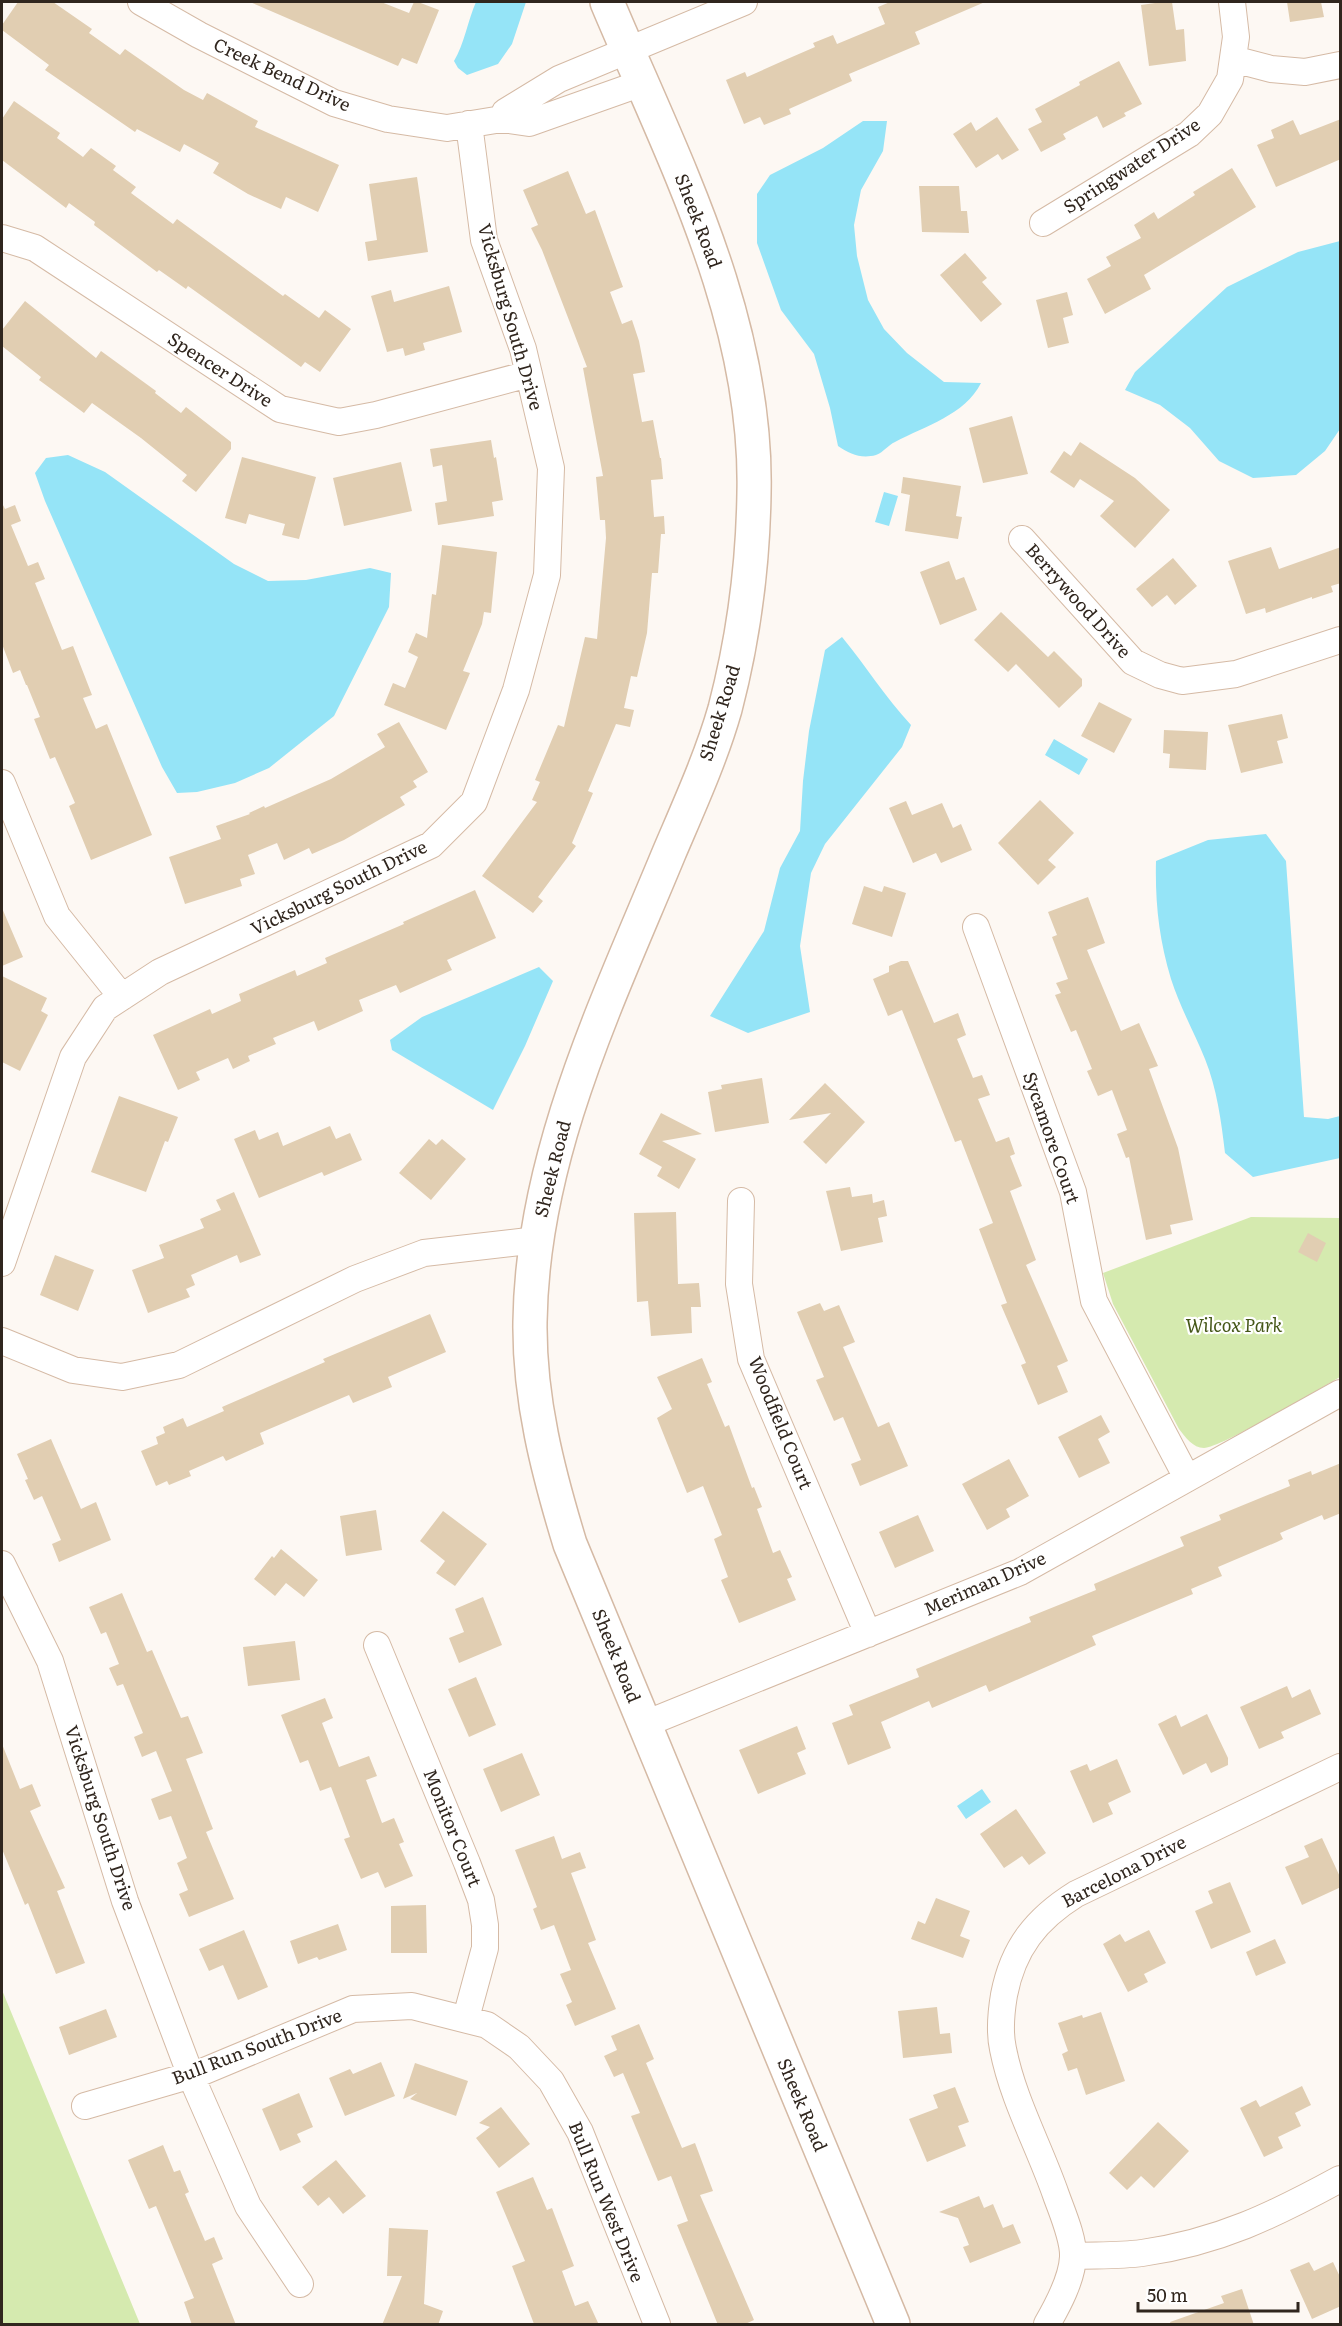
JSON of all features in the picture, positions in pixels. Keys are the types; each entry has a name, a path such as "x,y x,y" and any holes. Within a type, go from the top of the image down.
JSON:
{"street":[{"name":"Creek Bend Drive","path":"141,2 199,35 334,103 388,119 447,128 502,119 529,123 642,83"},
{"name":"Sheek Road","path":"607,2 717,266 744,370 751,427 754,492 749,570 739,647 724,712 695,791 592,1037 549,1172 537,1240 530,1320 531,1361 537,1412 547,1467 570,1544 893,2325"},
{"path":"502,119 505,112 559,79 744,2"},
{"name":"Springwater Drive","path":"1043,223 1189,134 1210,114 1230,79 1236,37 1232,2"},
{"path":"1233,58 1271,69 1305,72 1341,65"},
{"name":"Vicksburg South Drive","path":"2,1263 73,1057 105,1008 160,972 431,845 474,802 516,690 548,575 551,468 523,349 484,240 469,124"},
{"name":"Spencer Drive","path":"2,238 35,248 280,410 339,422 376,415 529,374"},
{"name":"Berrywood Drive","path":"1022,539 1133,662 1160,675 1182,681 1236,674 1341,640"},
{"path":"2,783 57,916 122,997"},
{"name":"Sycamore Court","path":"976,927 1073,1192 1094,1301 1187,1479"},
{"name":"Woodfield Court","path":"741,1202 739,1284 751,1359 868,1634"},
{"path":"2,1341 73,1370 122,1377 179,1365 355,1279 424,1253 537,1240"},
{"name":"Meriman Drive","path":"645,1725 1020,1572 1341,1393"},
{"name":"Vicksburg South Drive","path":"2,1563 50,1660 125,1901 191,2076 248,2206 300,2284"},
{"name":"Monitor Court","path":"377,1645 467,1863 480,1900 485,1925 485,1948 466,2018"},
{"name":"Barcelona Drive","path":"1047,2325 1063,2296 1073,2256 1066,2222 1014,2090 1002,2048 1000,2015 1007,1979 1015,1956 1053,1908 1076,1894 1341,1767"},
{"name":"Bull Run South Drive","path":"85,2106 191,2076 353,2009 412,2006 466,2018"},
{"name":"Bull Run West Drive","path":"466,2018 487,2025 519,2047 551,2081 580,2132 657,2325"},
{"path":"1073,2256 1141,2253 1202,2241 1275,2214 1341,2179"}],"green space":[{"name":"Wilcox Park","path":"1251,1217 1340,1218 1340,1377 1229,1439 1200,1448 1190,1442 1179,1429 1113,1304 1103,1273"},
{"path":"2,1990 140,2324 2,2324"}],"water":[{"path":"476,2 526,2 512,44 498,64 467,75 458,68 454,61 461,48"},
{"path":"863,121 887,121 883,151 861,190 854,225 857,256 868,300 884,329 907,353 944,382 981,383 974,394 955,412 893,443 879,454 861,456 838,446 830,408 814,354 781,310 757,243 757,194 770,175 823,148"},
{"path":"1340,241 1340,429 1325,451 1296,475 1253,478 1219,461 1190,428 1160,405 1125,390 1135,372 1227,287 1298,252"},
{"path":"68,455 105,472 234,564 268,581 306,580 370,568 391,573 389,607 334,716 269,768 235,783 197,792 177,793 162,767 45,501 35,473 46,458"},
{"path":"884,492 898,496 889,526 875,522"},
{"path":"842,637 911,725 902,747 825,844 811,873 800,946 810,1012 748,1033 710,1016 764,931 780,868 800,831 809,731 825,650"},
{"path":"1054,739 1088,759 1079,775 1045,755"},
{"path":"1266,834 1286,861 1304,1117 1328,1119 1340,1116 1340,1158 1253,1177 1225,1153 1213,1082 1171,979 1163,950 1159,921 1156,861 1208,840"},
{"path":"539,967 553,981 525,1046 493,1110 392,1050 390,1040 422,1017"},
{"path":"982,1789 991,1802 966,1819 957,1806"}],"building":[{"path":"18,2 53,2 92,29 89,33 120,55 125,49 184,90 203,100 207,93 258,121 255,127 339,165 318,212 286,197 281,209 248,194 213,173 219,163 184,144 180,152 137,129 135,132 45,70 49,65 2,30 2,25"},
{"path":"250,2 381,2 409,13 414,2 418,2 439,10 417,64 402,58 398,66"},
{"path":"890,2 985,2 915,32 920,44 849,74 852,81 789,109 791,114 764,125 760,117 744,124 726,80 745,72 747,77 815,47 813,43 833,35 837,44 885,24 878,7"},
{"path":"1172,2 1176,30 1184,29 1186,61 1149,66 1141,5"},
{"path":"1287,2 1321,2 1324,17 1290,22"},
{"path":"1119,61 1142,104 1124,113 1126,116 1103,128 1097,116 1063,134 1066,139 1041,152 1028,129 1042,122 1035,109"},
{"path":"14,101 60,133 57,138 83,157 91,148 116,166 113,170 136,187 131,193 173,224 177,219 283,296 285,294 319,318 325,310 351,329 320,372 305,362 301,367 188,286 186,289 159,270 157,272 94,225 95,222 69,203 66,208 2,160 2,119"},
{"path":"997,117 1019,150 1002,160 998,154 976,168 953,134 971,122 976,131"},
{"path":"1341,119 1341,159 1276,187 1257,145 1274,138 1271,130 1293,120 1300,135"},
{"path":"1232,168 1256,207 1144,275 1151,289 1105,314 1087,279 1111,266 1106,257 1141,238 1134,225 1154,212 1158,219 1195,195 1193,192"},
{"path":"568,171 586,214 595,210 623,287 610,292 622,324 632,320 639,341 645,372 633,374 642,422 653,420 661,458 663,479 651,480 654,517 664,516 665,534 661,534 658,573 652,573 647,633 637,677 631,676 624,708 634,710 630,727 616,724 588,791 593,793 572,843 576,846 538,897 543,901 533,913 482,876 537,802 532,800 540,782 535,780 558,725 564,727 585,637 597,639 606,538 605,520 600,520 596,477 603,476 583,368 587,367 542,250 531,228 538,225 523,190"},
{"path":"417,177 428,252 368,261 365,242 377,240 369,184"},
{"path":"919,186 959,186 961,211 967,211 969,233 922,232"},
{"path":"965,253 987,278 982,282 1002,304 981,322 940,275"},
{"path":"449,286 462,332 423,343 425,350 405,356 403,348 387,352 371,296 391,290 394,302"},
{"path":"1067,292 1073,315 1063,318 1069,343 1048,348 1036,300"},
{"path":"25,301 96,358 101,351 156,391 155,393 181,413 186,407 231,442 231,449 196,492 182,481 187,475 141,438 92,403 84,413 39,380 41,377 2,346 2,330"},
{"path":"1012,416 1028,474 983,483 969,428"},
{"path":"491,440 503,500 492,502 494,516 438,525 435,503 447,501 442,465 433,467 430,449"},
{"path":"1080,442 1135,478 1170,510 1135,548 1100,516 1114,501 1080,479 1074,488 1050,472 1064,451 1071,456"},
{"path":"242,457 316,477 299,539 282,535 285,524 249,514 246,524 225,518"},
{"path":"401,462 412,511 344,526 333,478"},
{"path":"903,477 961,486 956,516 962,517 958,539 905,531 910,495 901,493"},
{"path":"2,503 5,509 15,505 21,521 11,525 28,566 38,562 45,579 35,583 62,650 73,646 92,695 83,698 96,729 107,724 152,835 91,860 69,806 75,803 55,757 50,759 34,719 40,717 27,685 20,670 13,673 2,644"},
{"path":"442,545 497,552 491,613 484,612 482,624 463,671 470,673 446,730 384,705 393,683 405,688 418,657 408,652 416,633 427,638 432,594 436,595"},
{"path":"1271,547 1279,569 1341,547 1341,583 1331,586 1333,592 1312,599 1312,597 1266,613 1265,608 1246,614 1228,561"},
{"path":"1173,558 1197,586 1175,605 1167,595 1152,607 1136,589"},
{"path":"949,561 956,580 964,577 977,610 940,625 920,572"},
{"path":"1001,612 1048,657 1054,651 1082,679 1082,686 1059,708 1016,664 1008,672 974,640"},
{"path":"1099,702 1132,719 1114,753 1081,736"},
{"path":"1282,714 1288,738 1277,741 1283,763 1241,773 1228,725"},
{"path":"399,722 428,772 413,781 417,787 400,797 405,805 344,840 312,854 309,848 284,860 277,843 248,855 255,874 240,879 242,886 185,904 169,857 221,839 216,826 250,814 264,806 265,808 331,779 385,747 377,734"},
{"path":"1164,730 1208,732 1206,770 1169,768 1170,754 1163,753"},
{"path":"1040,800 1074,833 1048,860 1056,867 1038,885 998,843"},
{"path":"906,801 912,815 942,803 953,828 961,824 972,850 941,863 936,853 913,863 889,808"},
{"path":"864,886 882,892 884,886 906,893 892,937 852,924"},
{"path":"475,890 496,938 447,960 452,970 400,993 396,985 359,1000 363,1011 318,1031 314,1021 273,1038 276,1044 248,1056 250,1061 233,1069 228,1058 196,1072 200,1080 178,1090 153,1035 210,1009 212,1014 241,1001 239,994 295,970 297,976 327,963 325,958"},
{"path":"1088,897 1105,943 1087,950 1121,1031 1139,1023 1158,1066 1149,1069 1178,1148 1193,1220 1170,1225 1172,1234 1146,1240 1129,1157 1126,1158 1117,1134 1127,1130 1112,1090 1098,1096 1087,1071 1092,1069 1076,1030 1071,1032 1055,995 1061,993 1056,983 1068,979 1052,937 1057,935 1048,912"},
{"path":"2,908 23,957 2,966"},
{"path":"908,961 934,1023 958,1013 966,1035 957,1039 973,1078 982,1075 990,1095 978,1099 996,1142 1009,1137 1015,1154 1010,1156 1022,1186 1010,1191 1036,1260 1026,1265 1068,1361 1057,1366 1068,1392 1038,1405 1021,1365 1026,1363 1001,1305 1007,1303 979,1229 993,1223 961,1140 955,1142 902,1010 888,1016 873,979 889,972 889,966"},
{"path":"2,976 47,998 41,1011 48,1015 20,1071 2,1062"},
{"path":"762,1078 769,1123 715,1132 708,1092 722,1089 721,1085"},
{"path":"825,1083 865,1122 826,1164 803,1142 831,1113 789,1120"},
{"path":"119,1096 178,1117 168,1142 165,1141 146,1192 91,1172"},
{"path":"661,1113 702,1134 662,1141 696,1159 679,1189 657,1176 662,1167 639,1154"},
{"path":"330,1126 336,1139 350,1133 362,1160 324,1176 322,1172 259,1198 234,1139 255,1130 259,1140 278,1132 283,1146"},
{"path":"429,1139 436,1145 442,1139 466,1159 431,1200 399,1173"},
{"path":"850,1187 852,1197 872,1194 873,1203 884,1200 887,1216 878,1218 883,1242 841,1251 826,1191"},
{"path":"234,1192 261,1255 240,1263 237,1255 191,1275 195,1285 186,1289 190,1297 148,1313 132,1270 164,1258 159,1245 204,1228 200,1219 221,1210 216,1200"},
{"path":"676,1212 678,1284 699,1283 701,1307 691,1307 692,1333 651,1336 648,1301 637,1302 634,1213"},
{"path":"1308,1233 1326,1243 1317,1262 1298,1252"},
{"path":"55,1255 94,1270 78,1311 40,1295"},
{"path":"820,1303 824,1311 839,1305 855,1342 843,1347 878,1427 889,1422 908,1466 860,1486 851,1464 861,1460 843,1417 834,1421 816,1380 824,1377 797,1312"},
{"path":"430,1314 446,1352 388,1377 392,1387 353,1403 349,1395 260,1433 264,1444 226,1461 223,1456 189,1471 191,1476 169,1485 167,1481 156,1486 141,1451 158,1444 156,1437 165,1433 163,1427 183,1418 187,1427 224,1411 222,1407 325,1362 323,1359"},
{"path":"702,1358 712,1382 707,1384 725,1427 729,1425 752,1488 754,1487 762,1507 757,1509 773,1553 780,1550 792,1577 787,1579 796,1600 739,1623 721,1580 728,1577 714,1539 722,1535 703,1486 687,1493 657,1418 672,1409 657,1377"},
{"path":"1101,1415 1110,1432 1098,1439 1110,1463 1079,1478 1058,1437"},
{"path":"51,1439 81,1509 96,1502 111,1540 59,1562 52,1544 61,1540 42,1496 34,1500 17,1454"},
{"path":"1009,1459 1029,1496 1006,1509 1010,1517 987,1530 962,1484"},
{"path":"1341,1463 1341,1513 1324,1520 1322,1515 1280,1533 1283,1539 1218,1567 1222,1576 1191,1589 1193,1594 1092,1636 1096,1645 989,1692 986,1685 932,1708 929,1701 881,1722 891,1748 848,1765 832,1723 853,1715 849,1705 919,1677 916,1669 1031,1622 1029,1617 1096,1590 1094,1584 1184,1546 1180,1537 1221,1520 1219,1515 1290,1486 1288,1480 1311,1471 1312,1475"},
{"path":"376,1510 382,1550 346,1556 340,1516"},
{"path":"443,1511 487,1544 455,1586 436,1573 445,1561 420,1541"},
{"path":"918,1515 934,1551 895,1568 879,1532"},
{"path":"281,1549 318,1580 304,1597 286,1583 275,1596 254,1579 272,1556 274,1558"},
{"path":"122,1593 147,1652 152,1650 181,1718 188,1716 203,1753 186,1759 213,1829 206,1832 234,1899 189,1917 179,1894 188,1890 177,1863 187,1858 171,1816 159,1820 151,1799 172,1791 156,1751 142,1757 134,1737 143,1733 123,1684 117,1686 109,1668 119,1664 106,1632 101,1634 89,1607"},
{"path":"483,1597 502,1645 459,1663 449,1638 464,1632 455,1609"},
{"path":"295,1641 300,1680 248,1686 243,1647"},
{"path":"476,1677 496,1725 469,1737 448,1689"},
{"path":"1287,1686 1292,1698 1310,1689 1321,1714 1281,1732 1284,1738 1259,1749 1240,1707"},
{"path":"325,1698 333,1718 322,1723 339,1767 369,1756 377,1776 366,1780 382,1823 394,1818 404,1842 399,1844 413,1876 385,1888 378,1872 361,1879 344,1839 350,1837 331,1787 320,1791 308,1760 300,1763 281,1715"},
{"path":"1207,1714 1228,1758 1228,1765 1211,1773 1206,1763 1183,1775 1158,1724 1176,1715 1181,1727"},
{"path":"797,1726 806,1749 797,1753 806,1774 758,1794 739,1750"},
{"path":"2,1744 20,1789 32,1784 41,1806 30,1811 65,1888 57,1891 85,1963 56,1974 28,1903 25,1905 2,1849"},
{"path":"522,1753 540,1795 501,1812 483,1769"},
{"path":"1117,1759 1131,1792 1108,1803 1113,1814 1093,1823 1070,1771 1087,1764 1090,1771"},
{"path":"1016,1809 1046,1853 1029,1865 1022,1856 1004,1868 980,1834"},
{"path":"554,1836 562,1859 580,1852 586,1868 571,1873 596,1940 588,1943 616,2009 575,2026 566,2005 572,2002 560,1974 571,1970 554,1925 541,1930 533,1909 537,1907 515,1850"},
{"path":"1322,1838 1341,1879 1341,1887 1302,1905 1285,1867 1309,1857 1304,1846"},
{"path":"1230,1882 1251,1932 1211,1949 1195,1911 1213,1903 1208,1891"},
{"path":"936,1898 970,1911 960,1936 970,1940 963,1958 911,1939 918,1921 925,1924"},
{"path":"426,1905 427,1953 391,1953 391,1906"},
{"path":"338,1924 347,1950 319,1960 317,1957 298,1964 290,1941"},
{"path":"244,1930 268,1987 238,2000 223,1965 209,1971 199,1949"},
{"path":"1149,1930 1166,1963 1144,1974 1148,1982 1128,1992 1103,1944 1120,1934 1125,1942"},
{"path":"1275,1939 1286,1963 1256,1976 1246,1952"},
{"path":"937,2007 940,2034 950,2033 952,2053 903,2058 898,2011"},
{"path":"106,2009 117,2037 69,2055 59,2027"},
{"path":"1101,2012 1125,2081 1086,2095 1077,2068 1068,2071 1062,2054 1068,2051 1058,2023 1082,2015 1083,2018"},
{"path":"639,2024 654,2059 646,2063 682,2148 695,2143 713,2191 700,2195 754,2320 743,2325 718,2325 677,2225 688,2221 671,2176 658,2181 631,2116 640,2113 623,2073 614,2077 604,2056 617,2050 611,2036"},
{"path":"381,2062 395,2096 345,2116 329,2078 350,2069 353,2074"},
{"path":"415,2063 468,2081 456,2116 410,2099 417,2093 403,2099"},
{"path":"1302,2086 1311,2105 1295,2113 1301,2126 1278,2137 1283,2148 1264,2157 1240,2108 1256,2100 1260,2107"},
{"path":"955,2087 969,2122 958,2126 966,2146 927,2162 909,2119 938,2108 933,2095"},
{"path":"299,2093 313,2127 297,2134 301,2142 280,2151 262,2109"},
{"path":"501,2107 530,2144 499,2168 476,2138 490,2127 479,2123"},
{"path":"1158,2122 1189,2151 1154,2188 1141,2176 1127,2190 1109,2173"},
{"path":"163,2145 174,2172 180,2170 189,2192 185,2194 205,2241 214,2237 223,2259 212,2264 236,2325 192,2325 184,2302 194,2298 156,2206 149,2209 128,2160"},
{"path":"336,2160 366,2196 343,2214 329,2197 318,2206 302,2187"},
{"path":"533,2177 547,2210 552,2208 574,2266 562,2271 575,2306 588,2301 599,2325 532,2325 534,2324 512,2266 525,2261 496,2192"},
{"path":"979,2196 984,2208 993,2204 1003,2228 1013,2224 1021,2243 970,2263 963,2247 969,2245 958,2218 939,2212"},
{"path":"389,2228 428,2230 424,2304 443,2311 438,2325 382,2325 402,2276 387,2276"},
{"path":"1309,2262 1314,2271 1333,2262 1341,2279 1341,2306 1312,2319 1290,2270"},
{"path":"1242,2289 1254,2325 1171,2325 1170,2322 1224,2303 1221,2296"}]}
